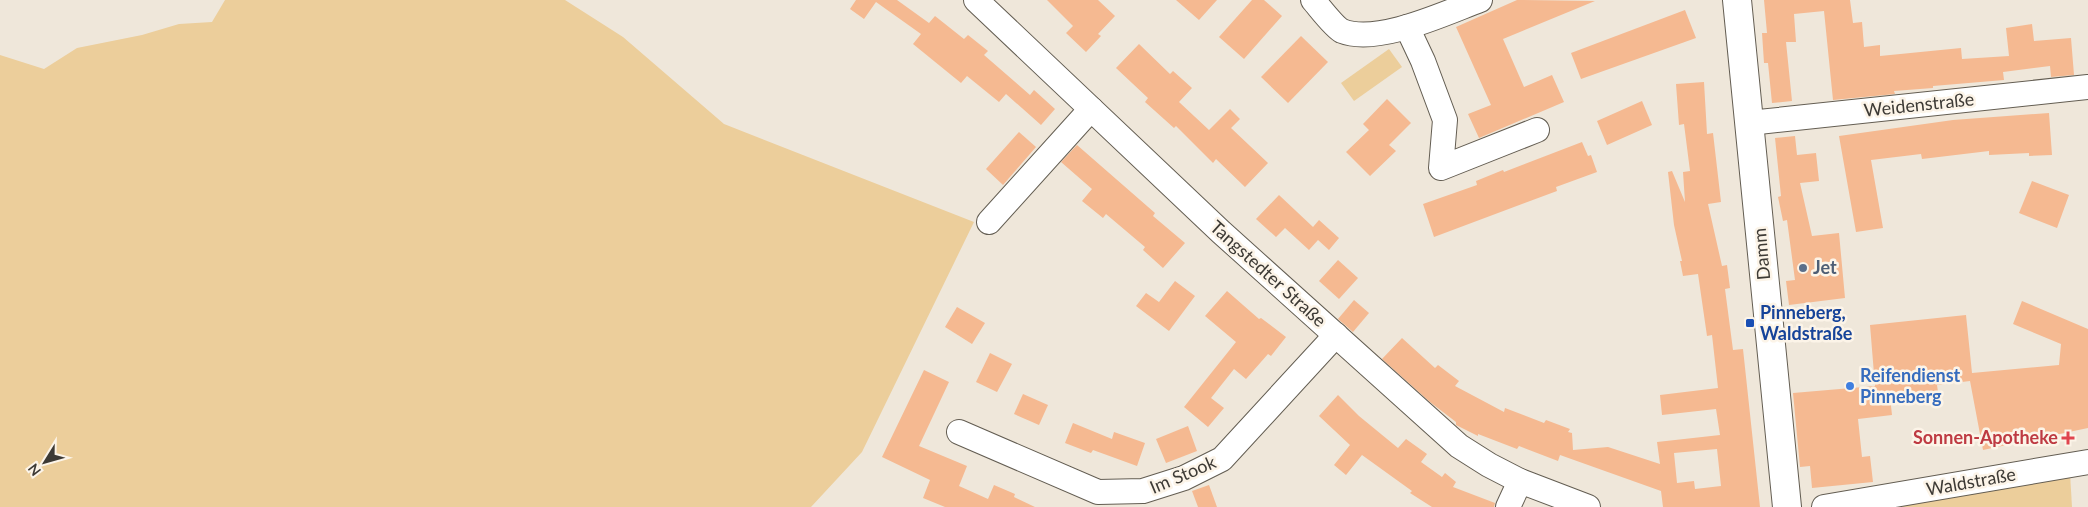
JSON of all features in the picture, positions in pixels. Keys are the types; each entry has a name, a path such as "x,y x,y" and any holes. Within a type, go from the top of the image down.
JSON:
{"main road":[{"name":"Damm","path":"1737,0 1787,507"}],"street":[{"name":"Tangstedter Straße","path":"976,0 1221,232 1459,446 1489,466 1520,481 1588,507"},
{"path":"1313,0 1340,30 1360,36 1407,27 1439,7 1480,0"},
{"path":"1407,27 1423,61 1445,120 1441,168 1537,130"},
{"name":"Weidenstraße","path":"1749,124 2088,87"},
{"path":"989,222 1091,109"},
{"name":"Im Stook","path":"959,432 1098,492 1143,491 1184,478 1222,459 1336,335"},
{"name":"Waldstraße","path":"1824,507 2088,462"},
{"path":"1508,507 1520,481"}],"shaded area":[{"path":"225,0 565,0 623,37 724,124 974,222 862,452 811,507 0,507 0,55 44,69 77,48 142,35 179,24 212,22"},
{"path":"1389,49 1402,67 1354,101 1341,83"},
{"path":"2070,473 2072,507 1872,507"}],"building":[{"path":"856,0 897,0 929,23 935,16 964,39 968,35 988,51 984,55 1030,95 1034,90 1055,109 1041,125 1006,94 999,102 967,76 961,83 913,44 921,34 876,2 864,19 850,9"},
{"path":"1047,0 1098,0 1115,16 1098,34 1101,36 1086,52 1066,33 1073,26"},
{"path":"1176,0 1217,0 1199,20"},
{"path":"1252,0 1264,0 1282,16 1244,59 1219,37"},
{"path":"1517,0 1595,1 1503,39 1524,87 1552,75 1564,102 1479,138 1468,114 1491,105 1456,27"},
{"path":"1764,0 1850,0 1853,23 1862,22 1864,47 1880,45 1880,56 1961,48 1962,59 2009,56 2006,28 2032,24 2034,41 2071,38 2074,75 2051,77 2050,66 2003,72 2004,80 1933,86 1933,88 1894,91 1895,94 1833,100 1824,11 1794,14 1796,42 1786,42 1792,101 1772,103 1768,63 1764,63 1762,33 1767,33"},
{"path":"1685,10 1696,38 1581,79 1571,53"},
{"path":"1301,36 1328,62 1288,103 1261,77"},
{"path":"1139,44 1170,74 1173,71 1192,88 1179,102 1209,130 1230,109 1240,119 1231,128 1268,163 1245,187 1216,159 1213,163 1176,126 1174,128 1145,102 1148,98 1116,68"},
{"path":"1704,82 1707,134 1713,133 1721,202 1708,204 1722,266 1727,265 1730,288 1725,289 1733,350 1743,349 1760,507 1663,507 1661,491 1560,455 1558,461 1519,446 1517,449 1478,434 1478,436 1456,425 1456,422 1430,402 1382,359 1402,338 1435,368 1438,365 1459,381 1455,386 1504,412 1505,408 1544,423 1546,420 1570,429 1568,432 1572,433 1573,450 1608,447 1660,464 1657,442 1720,435 1716,409 1662,415 1660,395 1718,388 1712,335 1707,336 1698,274 1683,276 1680,261 1682,261 1674,225 1668,172 1672,171 1685,202 1683,172 1690,171 1684,124 1679,125 1676,84","holes":["1717,449 1721,486 1695,489 1694,481 1677,483 1674,453"]},
{"path":"1387,99 1411,123 1389,145 1396,151 1370,176 1346,152 1369,130 1363,124"},
{"path":"1642,101 1652,125 1607,145 1597,121"},
{"path":"2049,113 2052,155 2029,156 2029,153 1989,155 1989,151 1922,159 1921,154 1871,160 1883,228 1856,232 1839,136 1953,120"},
{"path":"1019,132 1036,147 1003,185 986,169"},
{"path":"1795,136 1797,155 1816,153 1819,181 1800,183 1812,236 1839,233 1845,298 1789,305 1786,281 1795,280 1787,220 1783,221 1778,197 1781,196 1775,138"},
{"path":"1582,142 1588,156 1591,155 1597,172 1556,187 1557,191 1434,237 1423,204 1477,185 1476,181 1503,170 1504,172"},
{"path":"1077,145 1155,213 1153,216 1185,243 1163,268 1143,250 1145,247 1106,214 1103,218 1082,201 1092,189 1061,162"},
{"path":"2032,181 2069,195 2057,228 2019,213"},
{"path":"1279,195 1313,227 1319,220 1339,238 1329,250 1318,240 1309,250 1285,228 1276,237 1256,219"},
{"path":"1338,260 1358,278 1339,299 1319,281"},
{"path":"1175,281 1195,296 1169,331 1136,306 1146,293 1159,302"},
{"path":"1227,291 1259,319 1261,318 1286,337 1271,356 1268,354 1246,379 1234,369 1211,398 1224,408 1208,427 1184,407 1236,342 1205,316"},
{"path":"1354,300 1369,313 1353,332 1338,319"},
{"path":"2022,301 2088,329 2088,428 1983,450 1970,381 1937,385 1938,392 1890,397 1892,415 1858,419 1862,457 1870,456 1873,482 1812,488 1810,466 1800,467 1793,393 1875,386 1870,325 1966,315 1972,373 2059,365 2061,344 2013,324"},
{"path":"957,307 985,323 972,344 945,327"},
{"path":"990,353 1012,364 997,392 976,382"},
{"path":"924,370 949,382 919,446 967,466 959,486 988,499 994,485 1015,494 1014,497 1035,507 945,507 923,498 930,480 882,457"},
{"path":"1023,394 1048,405 1039,425 1014,414"},
{"path":"1338,395 1359,416 1398,448 1406,439 1427,454 1421,462 1442,477 1445,473 1456,482 1453,487 1495,503 1494,507 1432,507 1410,493 1412,491 1362,455 1346,475 1334,465 1350,445 1319,416"},
{"path":"1073,423 1112,439 1114,432 1145,443 1137,466 1093,450 1091,453 1065,443"},
{"path":"1188,426 1197,451 1166,463 1156,439"},
{"path":"1209,485 1217,507 1198,507 1192,491"}],"place":[{"name":"Jet","path":"1803,268"},
{"name":"Pinneberg, Waldstraße","path":"1750,323"},
{"name":"Reifendienst Pinneberg","path":"1850,386"},
{"name":"Sonnen-Apotheke","path":"2068,438"}]}
